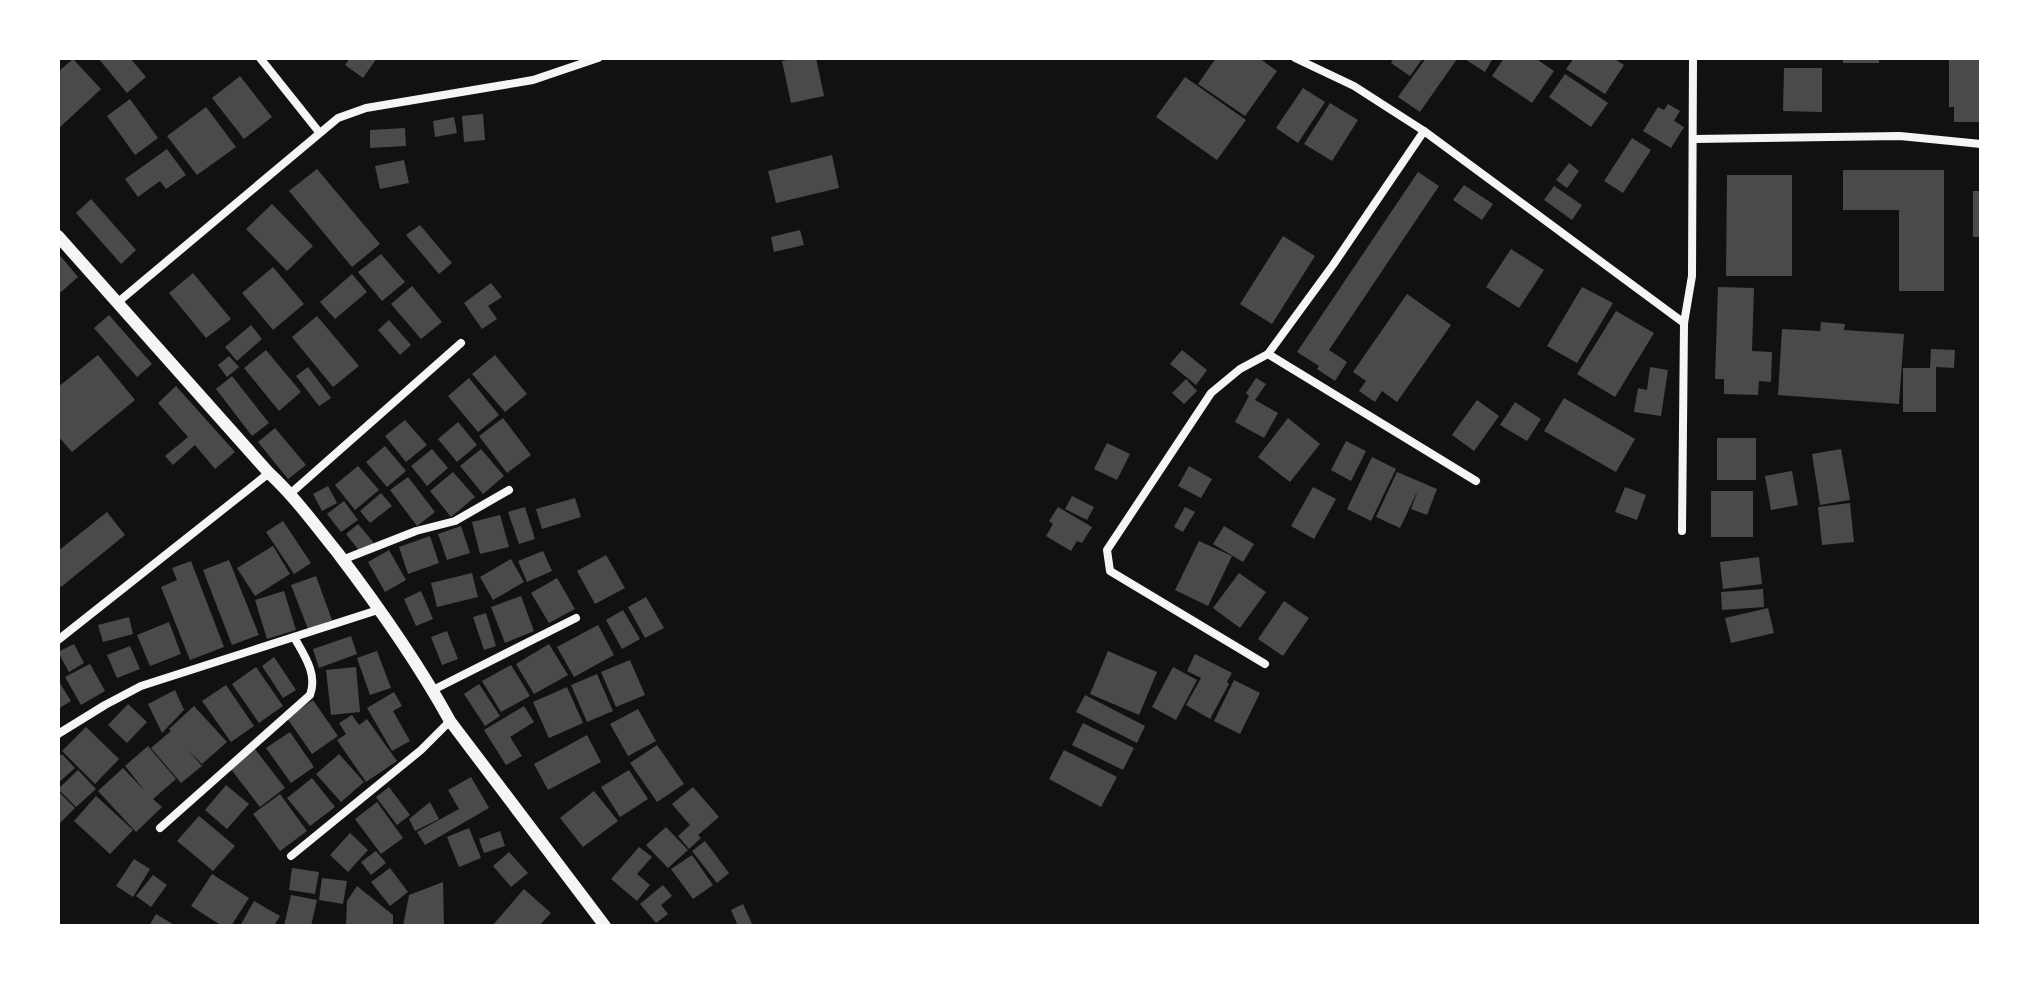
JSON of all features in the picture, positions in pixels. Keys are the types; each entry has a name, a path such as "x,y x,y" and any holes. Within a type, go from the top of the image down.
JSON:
{"street":[{"path":"260,58 319,132"},
{"path":"117,303 338,118 366,108 533,80 598,58"},
{"path":"1295,58 1354,86 1424,131 1684,323"},
{"path":"1682,531 1684,323 1692,276 1693,58"},
{"path":"1265,664 1110,571 1107,550 1211,393 1240,369 1268,354 1424,131"},
{"path":"1694,139 1900,136 1981,144"},
{"path":"58,236 269,473 291,493 381,609 450,721 605,926"},
{"path":"291,493 461,343"},
{"path":"1268,354 1476,481"},
{"path":"58,640 269,473"},
{"path":"342,560 416,531 455,521 509,490"},
{"path":"58,734 141,686 381,609"},
{"path":"433,690 576,618"},
{"path":"160,828 310,695 314,684 310,668 294,637"},
{"path":"291,856 421,750 450,721"}],"building":[{"path":"98,58 130,58 146,77 127,93"},
{"path":"350,58 377,58 363,78 345,65"},
{"path":"816,58 824,96 791,103 782,61"},
{"path":"1216,58 1259,58 1277,71 1245,116 1198,84"},
{"path":"1394,58 1423,58 1410,76 1391,63"},
{"path":"1426,58 1457,59 1420,112 1398,97"},
{"path":"1463,58 1493,58 1485,72"},
{"path":"1504,58 1535,58 1554,71 1532,103 1492,76"},
{"path":"1574,58 1613,58 1624,65 1605,94 1566,69"},
{"path":"1843,58 1879,58 1879,63 1843,63"},
{"path":"1949,58 1981,58 1981,122 1954,122 1954,107 1949,107"},
{"path":"73,59 101,89 58,129 58,72"},
{"path":"1784,68 1822,68 1822,112 1783,111"},
{"path":"1565,74 1608,103 1591,127 1549,97"},
{"path":"240,76 272,117 244,139 212,98"},
{"path":"1185,77 1246,120 1217,160 1156,117"},
{"path":"1303,88 1325,102 1298,143 1276,128"},
{"path":"130,99 158,138 135,155 107,116"},
{"path":"1330,103 1358,120 1332,161 1304,144"},
{"path":"1668,104 1680,111 1674,121 1684,127 1671,148 1643,131 1658,107 1664,110"},
{"path":"206,107 236,147 197,175 167,136"},
{"path":"483,114 485,140 464,142 462,116"},
{"path":"454,117 457,133 435,137 433,121"},
{"path":"405,128 406,146 370,148 370,130"},
{"path":"1632,138 1651,150 1623,193 1604,181"},
{"path":"167,149 186,175 166,189 160,181 138,197 125,179"},
{"path":"832,155 839,188 776,203 768,171"},
{"path":"404,160 409,183 380,189 375,166"},
{"path":"1569,163 1579,171 1567,188 1556,180"},
{"path":"317,169 380,244 352,267 289,191"},
{"path":"1843,170 1944,170 1944,291 1899,291 1899,210 1843,210"},
{"path":"1418,172 1439,186 1329,350 1347,362 1335,381 1297,352"},
{"path":"1727,175 1792,175 1792,276 1726,276"},
{"path":"1464,185 1493,204 1482,220 1453,200"},
{"path":"1554,186 1582,205 1572,220 1544,200"},
{"path":"1973,191 1981,191 1981,237 1973,237"},
{"path":"91,199 136,250 121,264 76,213"},
{"path":"272,204 313,246 287,271 246,229"},
{"path":"420,225 452,263 439,274 406,235"},
{"path":"800,230 804,245 774,252 771,237"},
{"path":"1283,236 1315,256 1272,324 1240,304"},
{"path":"1511,249 1544,270 1519,308 1486,287"},
{"path":"58,253 78,277 61,292 58,289"},
{"path":"381,254 405,282 382,301 358,272"},
{"path":"273,267 304,304 273,330 242,293"},
{"path":"193,273 231,319 206,338 169,293"},
{"path":"352,274 367,292 335,319 320,302"},
{"path":"491,283 502,297 488,306 497,319 482,329 464,303"},
{"path":"412,286 442,322 421,339 391,304"},
{"path":"1582,287 1613,303 1577,363 1547,346"},
{"path":"1718,287 1754,288 1752,351 1772,352 1771,382 1759,381 1758,395 1724,394 1724,379 1715,379"},
{"path":"1407,294 1451,325 1397,402 1382,391 1375,402 1359,391 1366,381 1353,372"},
{"path":"1616,311 1654,333 1615,397 1577,374"},
{"path":"109,315 152,364 137,377 94,328"},
{"path":"317,316 359,366 333,387 292,337"},
{"path":"389,320 411,345 400,355 378,330"},
{"path":"1821,322 1845,324 1844,330 1904,334 1899,404 1778,395 1782,329 1820,331"},
{"path":"251,325 262,339 237,361 225,347"},
{"path":"1931,349 1955,350 1954,368 1936,367 1936,412 1903,412 1903,368 1930,368"},
{"path":"266,350 301,392 279,411 244,368"},
{"path":"1182,350 1207,370 1196,385 1170,364"},
{"path":"98,355 135,400 72,452 58,436 58,387"},
{"path":"495,355 527,394 505,412 472,374"},
{"path":"229,356 239,367 227,377 218,365"},
{"path":"308,367 331,398 319,406 296,376"},
{"path":"1650,367 1668,370 1661,416 1634,412 1638,388 1647,390"},
{"path":"232,376 269,423 252,436 216,389"},
{"path":"469,378 499,415 478,432 448,396"},
{"path":"1256,378 1266,384 1255,400 1278,413 1264,438 1235,422 1249,396 1246,393"},
{"path":"1186,379 1197,391 1184,404 1172,393"},
{"path":"176,386 235,452 215,469 195,445 173,465 165,456 188,437 158,403"},
{"path":"1564,398 1635,439 1616,472 1544,431"},
{"path":"1477,400 1499,416 1474,451 1452,435"},
{"path":"1515,402 1541,419 1527,441 1500,425"},
{"path":"503,418 531,455 507,473 479,436"},
{"path":"1288,418 1320,444 1290,482 1258,457"},
{"path":"405,420 427,445 406,462 385,436"},
{"path":"458,422 477,445 457,462 438,439"},
{"path":"275,428 306,465 288,479 258,442"},
{"path":"1717,438 1756,438 1756,480 1717,480"},
{"path":"1346,441 1366,451 1351,481 1331,470"},
{"path":"1107,443 1130,454 1117,480 1094,469"},
{"path":"385,446 406,471 387,487 366,462"},
{"path":"432,449 448,468 427,486 411,466"},
{"path":"481,449 504,476 483,494 460,466"},
{"path":"1841,449 1850,500 1820,505 1812,454"},
{"path":"1372,457 1396,469 1371,521 1347,509"},
{"path":"358,466 379,490 355,510 335,485"},
{"path":"1189,466 1212,479 1201,498 1178,486"},
{"path":"1792,471 1798,505 1771,510 1765,476"},
{"path":"453,472 475,497 451,517 430,491"},
{"path":"1397,472 1437,489 1427,515 1411,509 1418,490 1400,528 1376,517"},
{"path":"408,477 435,512 417,526 390,490"},
{"path":"328,486 337,503 322,511 313,494"},
{"path":"1313,487 1336,499 1314,539 1291,526"},
{"path":"1625,487 1646,495 1637,520 1615,512"},
{"path":"1711,491 1753,491 1753,537 1711,537"},
{"path":"381,493 392,506 370,523 360,511"},
{"path":"1072,496 1094,507 1087,520 1065,509"},
{"path":"575,498 581,517 542,529 536,509"},
{"path":"344,501 358,520 341,532 327,514"},
{"path":"1850,503 1854,542 1822,545 1818,507"},
{"path":"525,507 535,539 519,544 508,512"},
{"path":"1058,507 1092,527 1082,543 1077,541 1071,551 1046,536 1053,524 1049,521"},
{"path":"1185,507 1195,512 1183,532 1174,527"},
{"path":"107,512 125,535 61,587 58,583 58,551"},
{"path":"500,515 509,547 480,554 472,522"},
{"path":"283,521 311,563 294,574 266,532"},
{"path":"358,524 374,543 361,553 346,534"},
{"path":"461,526 470,553 447,560 438,534"},
{"path":"1224,526 1254,544 1243,562 1213,544"},
{"path":"430,536 439,563 408,574 399,547"},
{"path":"1199,541 1232,556 1208,606 1175,590"},
{"path":"273,546 290,574 255,596 237,568"},
{"path":"389,550 406,580 385,592 368,562"},
{"path":"543,551 552,571 527,582 518,561"},
{"path":"606,555 625,588 595,604 577,571"},
{"path":"1759,557 1762,584 1723,589 1720,562"},
{"path":"511,559 524,582 493,600 480,577"},
{"path":"229,560 259,635 232,645 203,570"},
{"path":"191,561 224,647 190,660 161,587 177,580 172,568"},
{"path":"472,573 478,597 437,607 431,583"},
{"path":"1239,573 1266,592 1240,628 1213,608"},
{"path":"316,576 332,620 308,629 291,585"},
{"path":"557,578 575,609 549,623 531,593"},
{"path":"1763,589 1764,607 1722,610 1721,592"},
{"path":"284,591 296,630 267,639 255,600"},
{"path":"421,591 433,619 416,626 404,599"},
{"path":"521,596 534,631 505,643 491,607"},
{"path":"646,597 664,628 645,638 628,607"},
{"path":"1284,601 1309,618 1283,656 1258,639"},
{"path":"1768,608 1774,633 1731,643 1725,618"},
{"path":"623,610 640,639 622,649 606,620"},
{"path":"486,613 496,646 484,650 473,617"},
{"path":"129,617 133,634 103,642 98,625"},
{"path":"169,622 181,654 150,666 137,635"},
{"path":"598,625 614,655 574,677 557,647"},
{"path":"447,631 458,659 442,665 431,637"},
{"path":"351,636 357,654 319,668 313,649"},
{"path":"74,644 84,663 69,672 58,652"},
{"path":"549,644 568,675 534,694 516,664"},
{"path":"130,646 140,669 117,678 107,655"},
{"path":"377,651 391,688 370,695 357,658"},
{"path":"1108,651 1157,672 1139,715 1090,694"},
{"path":"1195,654 1232,673 1210,719 1186,705 1201,678 1187,671"},
{"path":"274,657 296,690 283,698 262,666"},
{"path":"630,660 645,695 616,707 601,672"},
{"path":"90,664 105,691 81,705 65,677"},
{"path":"511,665 530,696 501,712 482,681"},
{"path":"256,667 283,706 259,723 232,684"},
{"path":"356,667 360,712 331,715 326,670"},
{"path":"1173,667 1197,680 1176,720 1152,707"},
{"path":"597,674 613,711 587,722 571,685"},
{"path":"58,680 71,701 58,709"},
{"path":"1234,680 1260,693 1240,734 1214,721"},
{"path":"479,684 500,716 485,726 464,694"},
{"path":"226,685 254,726 231,742 202,701"},
{"path":"567,687 583,723 549,738 533,702"},
{"path":"175,690 184,710 162,733 148,704"},
{"path":"394,692 402,706 393,711 410,741 392,751 367,708"},
{"path":"1085,695 1145,726 1137,743 1076,712"},
{"path":"313,700 338,736 312,754 287,718"},
{"path":"128,704 147,722 127,743 108,725"},
{"path":"194,706 227,742 202,764 188,750 202,766 181,783 151,748"},
{"path":"524,706 534,722 510,737 522,756 506,765 484,730"},
{"path":"638,709 656,741 628,756 610,724"},
{"path":"352,715 359,725 367,719 397,761 366,782 337,740 346,734 339,723"},
{"path":"1083,723 1134,748 1123,770 1072,745"},
{"path":"86,727 119,759 95,784 62,751"},
{"path":"290,732 314,767 291,783 266,748"},
{"path":"587,735 601,762 548,790 534,764"},
{"path":"657,745 684,784 657,802 630,763"},
{"path":"148,746 176,779 153,799 162,807 136,832 98,791 123,768 145,791 125,766"},
{"path":"255,749 285,788 260,807 230,768"},
{"path":"1064,750 1117,777 1101,807 1049,779"},
{"path":"62,754 75,768 58,783 58,757"},
{"path":"339,754 364,782 341,802 316,774"},
{"path":"78,770 96,789 76,807 58,789"},
{"path":"629,770 648,799 620,817 601,787"},
{"path":"471,777 489,808 425,845 417,832 459,809 448,790"},
{"path":"312,778 335,807 310,826 287,798"},
{"path":"226,785 249,804 227,829 205,810"},
{"path":"389,787 410,815 397,825 376,797"},
{"path":"693,787 719,817 698,835 701,838 689,849 678,836 690,825 672,804"},
{"path":"58,791 75,808 58,825"},
{"path":"594,791 618,821 583,847 560,818"},
{"path":"280,794 307,831 280,851 253,814"},
{"path":"96,796 133,830 110,854 74,821"},
{"path":"377,802 403,838 381,854 355,819"},
{"path":"430,802 439,819 415,831 409,819"},
{"path":"199,816 235,846 213,871 177,841"},
{"path":"666,827 688,850 668,868 646,845"},
{"path":"469,828 481,858 459,867 447,837"},
{"path":"500,831 505,846 484,853 479,839"},
{"path":"350,833 368,850 348,872 330,855"},
{"path":"705,841 729,873 717,883 692,851"},
{"path":"639,847 652,857 637,874 650,885 637,901 611,879"},
{"path":"376,851 386,863 371,875 361,862"},
{"path":"509,852 528,873 511,887 493,866"},
{"path":"692,855 713,885 693,899 671,869"},
{"path":"134,859 150,869 133,897 116,886"},
{"path":"292,868 319,872 315,894 289,890"},
{"path":"390,868 408,892 390,906 371,882"},
{"path":"212,874 249,898 231,926 222,926 191,906"},
{"path":"153,875 167,885 151,907 136,896"},
{"path":"322,878 347,881 343,904 319,900"},
{"path":"443,882 444,926 403,926 409,895"},
{"path":"663,885 672,896 661,905 668,914 656,923 640,904"},
{"path":"357,886 393,915 393,926 346,925 347,901"},
{"path":"524,889 551,913 539,926 492,926"},
{"path":"291,895 317,900 311,926 284,926"},
{"path":"254,901 280,916 274,926 240,926"},
{"path":"743,904 753,926 738,926 731,910"},
{"path":"156,914 176,926 149,926"}]}
